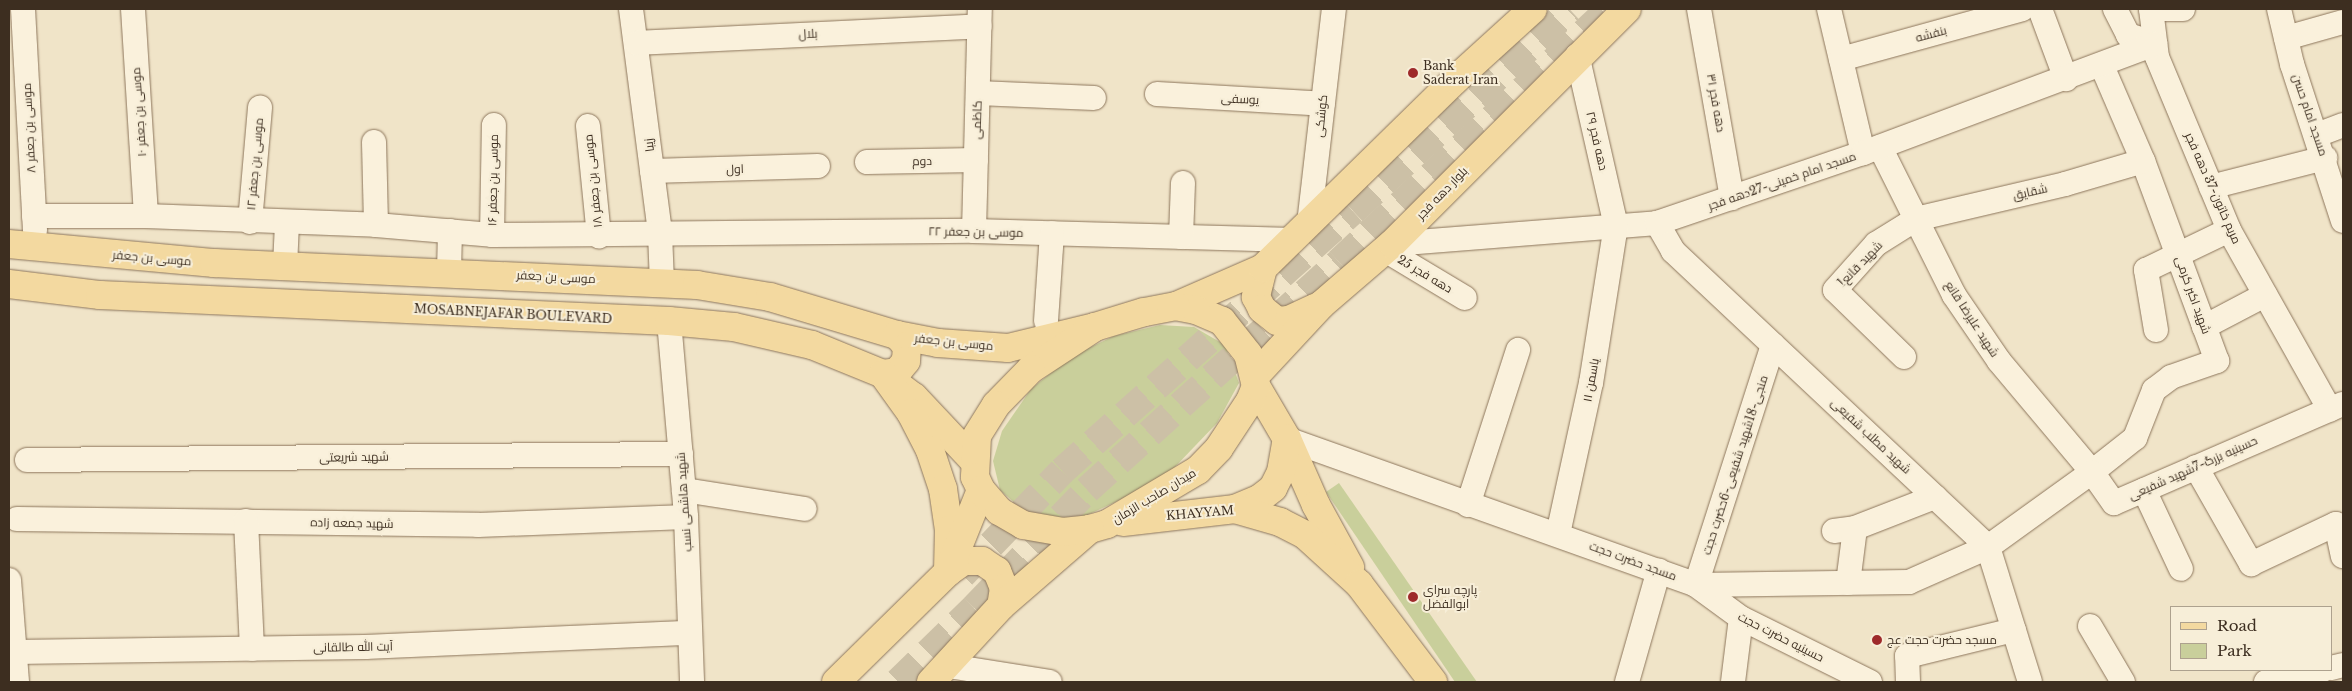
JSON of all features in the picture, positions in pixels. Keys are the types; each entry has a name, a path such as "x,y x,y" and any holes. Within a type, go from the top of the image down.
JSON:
{"main road":[{"path":"1176,306 1263,268 1455,80 1533,9"},
{"name":"بلوار دهه فجر","path":"1255,381 1321,305 1389,247 1577,55 1627,9"},
{"name":"موسی بن جعفر","path":"9,244 214,263 662,282 770,297 897,335 938,343 1008,348 1095,327"},
{"path":"210,302 224,292 226,275 214,263"},
{"path":"276,304 263,290 268,272 285,266"},
{"path":"1263,268 1256,297 1262,309 1277,321 1290,320 1321,305"},
{"name":"MOSABNEJAFAR BOULEVARD","path":"9,284 100,295 210,302 669,321 734,327 812,345 883,374 914,397 975,462"},
{"name":"میدان صاحب الزمان","path":"1176,306 1196,310 1222,321 1248,354 1255,381 1235,426 1198,470 1098,527 1063,532 1023,525 999,512 981,490 976,477 975,462 977,436 996,405 1031,368 1095,327 1144,312 1176,306"},
{"path":"897,335 906,346 906,361 897,372 883,374 911,413 930,450 943,489 948,530 948,572"},
{"name":"KHAYYAM","path":"1255,381 1287,439 1316,505 1359,584 1433,682"},
{"path":"1235,509 1259,499 1273,488 1281,472 1287,439"},
{"path":"948,572 981,490"},
{"name":"KHAYYAM","path":"1098,527 1235,509 1280,522 1305,535 1359,584"},
{"path":"940,674 1001,606 1098,527"},
{"path":"836,682 948,572 964,561 982,561 997,571 1004,588 1001,606"}],"street":[{"name":"موسی بن جعفر ۸","path":"23,9 36,248"},
{"name":"موسی بن جعفر ۱۰","path":"132,9 146,216"},
{"name":"زیبا","path":"631,9 637,43 660,233 662,282"},
{"name":"کوشکی","path":"1301,232 1323,104 1334,9"},
{"name":"دهه فجر ۳۱","path":"1699,9 1732,198"},
{"name":"شهید علیرضا قانع","path":"1829,9 1841,59 1871,150 1916,219 1954,295 1999,361 2092,472"},
{"name":"بنفشه","path":"1841,59 2022,9"},
{"path":"2040,9 2066,80"},
{"path":"2114,9 2128,35 2154,44"},
{"path":"2151,9 2182,9"},
{"name":"مریم خاتون-37 دهه فجر","path":"2151,9 2157,57 2229,230 2265,295 2337,407"},
{"name":"مسجد امام حسن","path":"2278,9 2343,220"},
{"name":"بلال","path":"637,43 980,17"},
{"name":"کاظمی","path":"974,231 980,17"},
{"path":"2286,38 2343,22"},
{"name":"مسجد امام خمینی-27دهه فجر","path":"1389,247 1657,223 1871,150 2066,80 2154,44"},
{"name":"دهه فجر ۲۹","path":"1577,55 1616,226"},
{"name":"شهید اکبر کرمی","path":"2092,472 2135,438 2154,390 2171,377 2217,361 2144,161 2102,66"},
{"path":"978,93 1094,98"},
{"name":"یوسفی","path":"1157,94 1323,104"},
{"name":"موسی بن جعفر ۱۲","path":"250,222 260,107"},
{"name":"موسی بن جعفر ۱۶","path":"492,235 494,125"},
{"path":"2317,135 2343,125"},
{"name":"موسی بن جعفر ۱۸","path":"588,126 599,236"},
{"path":"374,142 376,225"},
{"path":"2211,187 2325,158"},
{"name":"دوم","path":"867,162 976,160"},
{"name":"شقایق","path":"1916,219 2065,184 2144,161"},
{"name":"اول","path":"652,171 818,166"},
{"path":"1181,236 1183,182"},
{"name":"موسی بن جعفر ۲۲","path":"34,216 146,216 250,222 376,225 492,235 599,236 660,233 974,231 1181,236 1301,232"},
{"name":"1شهید قانع","path":"1904,357 1835,290 1876,244 1916,219"},
{"path":"285,266 287,223"},
{"name":"شهید مطلب شفیعی","path":"1657,223 1674,252 1988,547 2030,682"},
{"name":"یاسمن ۱۱","path":"1558,534 1591,383 1616,226"},
{"path":"2156,330 2146,270 2179,256 2229,230"},
{"path":"448,272 450,231"},
{"path":"1046,321 1052,233"},
{"name":"دهه فجر 25","path":"1389,247 1465,298"},
{"path":"2204,327 2265,295"},
{"name":"شهید هاشمی نسب","path":"669,321 686,517 692,682"},
{"name":"منجی-18شهید شفیعی-6حضرت حجت","path":"1696,585 1773,345"},
{"path":"1468,505 1518,350"},
{"name":"حسینیه بزرگ-7شهید شفیعی","path":"2092,472 2114,503 2337,407"},
{"name":"مسجد حضرت حجت","path":"1287,439 1468,505 1558,534 1659,570 1696,585 1909,582 1988,547"},
{"name":"شهید شریعتی","path":"27,460 681,454"},
{"path":"2196,467 2251,564 2336,524 2343,556"},
{"path":"1988,547 2092,472"},
{"path":"684,490 805,509"},
{"path":"2144,490 2181,569"},
{"path":"1848,583 1845,529 1935,497"},
{"name":"شهید جمعه زاده","path":"17,519 478,525 686,517"},
{"path":"246,521 252,649"},
{"path":"1627,682 1659,570"},
{"path":"9,580 17,682"},
{"name":"حسینیه حضرت حجت","path":"1696,585 1741,618 1843,676 1870,682"},
{"path":"1733,682 1741,618"},
{"path":"2090,626 2123,682"},
{"path":"1908,682 1907,656 2014,630"},
{"name":"آیت الله طالقانی","path":"15,652 365,647 690,633"},
{"path":"2266,682 2318,671"},
{"path":"940,674 1050,682"}],"green space":[{"path":"1160,325 1194,327 1225,345 1239,383 1217,423 1173,469 1124,498 1081,518 1033,519 1000,490 993,461 1002,431 1031,389 1072,356 1114,336"},
{"path":"1339,483 1477,682 1455,682 1326,492"}],"tunnel":[{"path":"962,575 1062,471 1353,211 1570,9"},
{"path":"898,682 974,608 1087,490 1339,262 1609,9"}],"place":[{"name":"Bank Saderat Iran","path":"1413,73"},
{"name":"پارچه سرای ابوالفضل","path":"1413,597"},
{"name":"مسجد حضرت حجت عج","path":"1877,640"}]}
